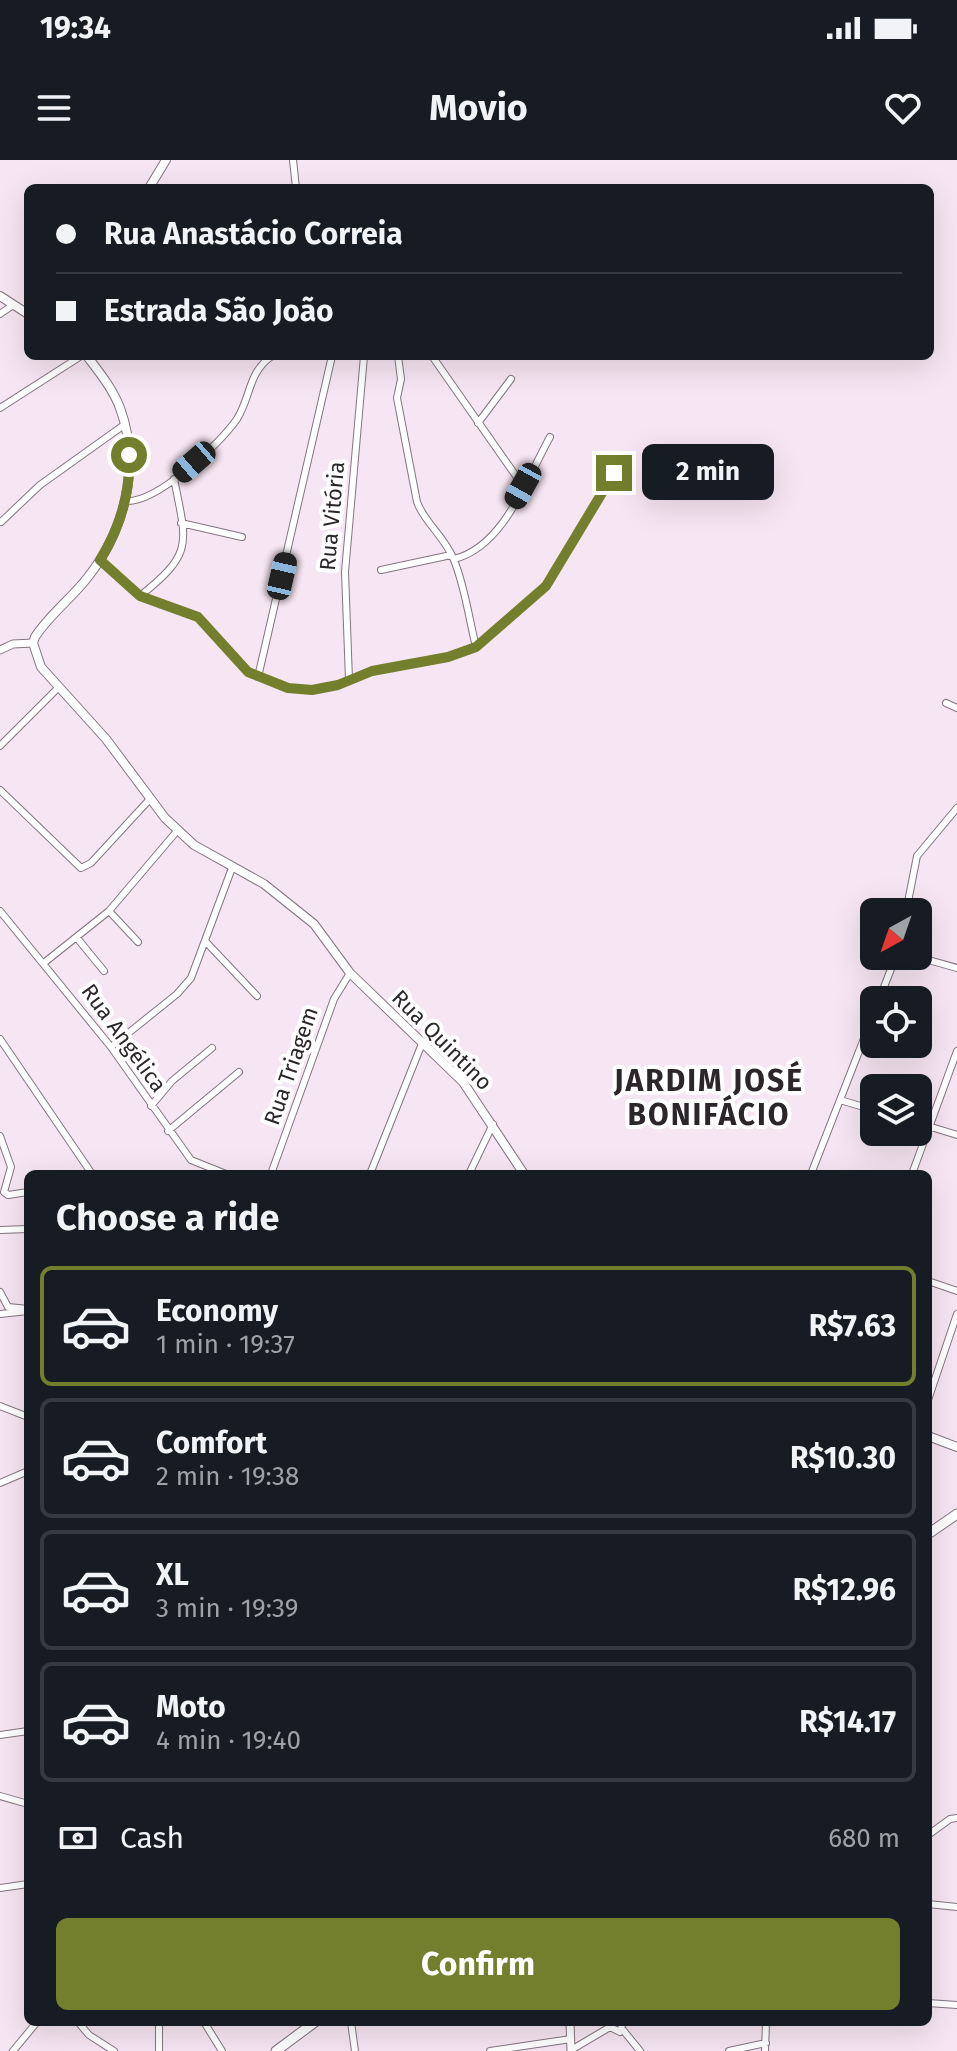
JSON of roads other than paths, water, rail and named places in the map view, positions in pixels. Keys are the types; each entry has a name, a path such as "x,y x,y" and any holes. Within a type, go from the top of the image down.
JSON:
{"main road":[{"path":"151,184 166,160"},
{"path":"0,296 24,312"},
{"path":"33,643 47,620 100,560 111,542 125,501 130,469 124,425 107,384 87,360"},
{"name":"Rua Quintino","path":"33,643 41,667 106,739 149,800 177,831 280,895 327,938 350,973 463,1082 522,1170"},
{"path":"932,1438 957,1447"},
{"path":"932,1531 957,1514"},
{"path":"276,2051 310,2026"}],"street":[{"path":"293,160 296,184"},
{"path":"0,314 13,305"},
{"path":"0,408 78,360"},
{"path":"125,501 147,497 174,479 227,432 242,411 254,374 268,360"},
{"path":"258,677 331,360"},
{"name":"Rua Vitória","path":"349,680 345,572 364,360"},
{"path":"399,360 401,379 397,398 417,502 441,534 452,557 476,647"},
{"path":"435,360 523,486"},
{"path":"478,423 511,379"},
{"path":"1,522 40,485 124,425"},
{"path":"381,570 466,557 486,542 523,486 550,437"},
{"path":"100,560 140,596 198,617 241,666 258,677 301,690 324,688 372,671 448,657 476,647 546,586 614,473"},
{"path":"140,596 180,560 184,542 174,479"},
{"path":"181,523 242,537"},
{"path":"0,650 13,644 33,643"},
{"path":"0,746 58,688"},
{"path":"946,703 957,708"},
{"path":"0,790 81,868 91,863 149,800"},
{"path":"909,898 917,856 948,823 957,808"},
{"path":"948,823 957,826"},
{"path":"45,962 109,911 177,831"},
{"path":"111,1047 185,987 206,942 232,868"},
{"name":"Rua Angélica","path":"0,911 45,962 111,1047 191,1160 216,1170"},
{"path":"109,911 138,942"},
{"path":"77,938 104,971"},
{"path":"206,942 257,996"},
{"path":"932,961 957,968"},
{"name":"Rua Triagem","path":"272,1170 334,999 350,973"},
{"path":"0,1039 89,1170"},
{"path":"372,1170 423,1041"},
{"path":"151,1106 172,1081 212,1048"},
{"path":"813,1170 860,1049"},
{"path":"932,1120 957,1051"},
{"path":"168,1131 239,1072"},
{"path":"840,1100 860,1106"},
{"path":"471,1170 493,1124"},
{"path":"932,1127 957,1135"},
{"path":"0,1136 11,1167 4,1192 8,1195 24,1193"},
{"path":"914,1170 922,1146"},
{"path":"0,1230 24,1229"},
{"path":"932,1282 957,1291"},
{"path":"0,1292 8,1307 24,1309"},
{"path":"0,1314 24,1311"},
{"path":"932,1388 957,1314"},
{"path":"0,1406 24,1415"},
{"path":"0,1483 24,1473"},
{"path":"0,1735 24,1732"},
{"path":"0,1796 24,1803"},
{"path":"932,1832 950,1819 957,1818"},
{"path":"0,1888 24,1885"},
{"path":"932,1904 957,1907"},
{"path":"932,2003 957,2005"},
{"path":"13,2051 34,2026"},
{"path":"81,2026 89,2035 114,2051"},
{"path":"159,2026 159,2051"},
{"path":"206,2026 222,2051"},
{"path":"352,2026 355,2051"},
{"path":"570,2026 571,2050"},
{"path":"571,2050 608,2026"},
{"path":"624,2026 640,2051"},
{"path":"729,2051 765,2047 766,2026"},
{"path":"490,2051 571,2039"}],"district":[{"name":"JARDIM JOSÉ BONIFÁCIO","path":"709,1098"}]}
